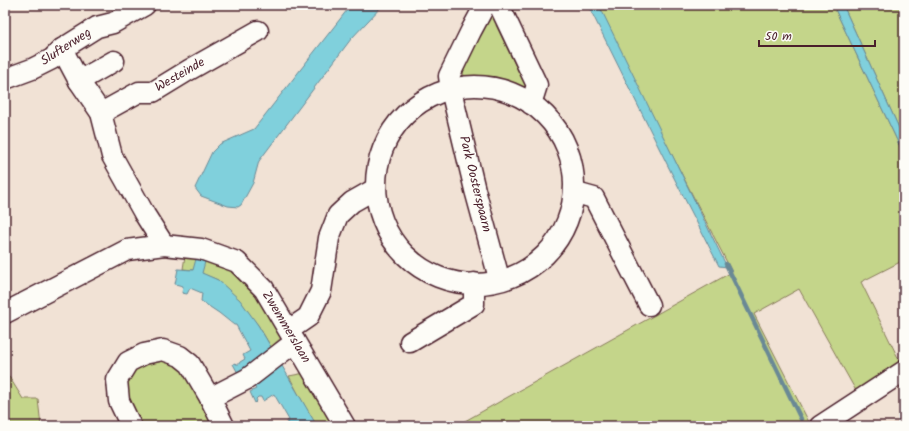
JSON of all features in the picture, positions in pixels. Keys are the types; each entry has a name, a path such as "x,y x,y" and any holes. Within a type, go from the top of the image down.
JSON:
{"street":[{"name":"Slufterweg","path":"6,76 32,69 52,59 62,49 97,27 113,23 144,5"},
{"name":"Park Oosterspaarn","path":"485,5 449,76 475,190 499,278"},
{"path":"499,5 537,85 531,104"},
{"name":"Westeinde","path":"101,113 139,92 153,92 258,31"},
{"path":"62,49 79,80 101,113 112,156 145,215 164,245"},
{"path":"79,80 114,61"},
{"path":"487,88 509,92 531,104 549,116 563,132 573,159 576,193 572,210 560,237 540,259 526,268 513,274 474,283 442,277 423,270 406,258 387,234 378,207 375,189 378,165 384,144 393,130 403,118 418,106 430,98 451,90 487,88"},
{"path":"210,398 247,379 288,341 308,317 321,291 329,238 338,215 352,202 375,189"},
{"path":"576,193 594,198 649,305"},
{"name":"Zwemmerslaan","path":"5,313 127,250 164,245 201,249 237,262 264,288 288,341 345,426"},
{"path":"410,342 474,304 474,283"},
{"path":"131,426 119,401 117,380 128,362 144,354 162,350 180,356 190,364 224,426"},
{"path":"820,426 904,371"}],"green space":[{"path":"595,5 833,5 904,155 904,260 861,282 904,370 860,398 799,289 754,314 811,426 456,426 732,272"},
{"path":"843,5 904,5 904,139"},
{"path":"488,12 497,13 502,22 496,25 519,73 525,71 528,83 523,88 500,81 465,78 462,70 490,18 483,15"},
{"path":"185,256 202,259 225,266 257,294 283,336 271,347 258,325 218,280 193,270 183,269"},
{"path":"159,359 182,367 220,426 134,426 127,413 126,381 136,368"},
{"path":"5,370 23,399 38,399 41,426 5,426"},
{"path":"305,373 336,426 315,426 289,376"}],"water":[{"path":"351,5 383,5 351,39 259,161 253,183 241,205 238,207 228,206 201,196 195,188 212,152 220,144 254,129"},
{"path":"588,5 599,5 727,267 719,266"},
{"path":"833,5 843,5 904,139 904,155"},
{"path":"196,259 205,262 202,273 218,280 240,300 258,325 317,426 287,426 287,421 289,420 274,394 263,401 261,397 258,397 255,403 250,392 256,389 244,372 239,375 233,364 239,364 245,359 243,355 250,351 236,325 201,301 202,293 190,288 187,294 182,293 183,286 175,284 178,269 193,270"}],"waterway":[{"path":"726,264 801,419"}]}
